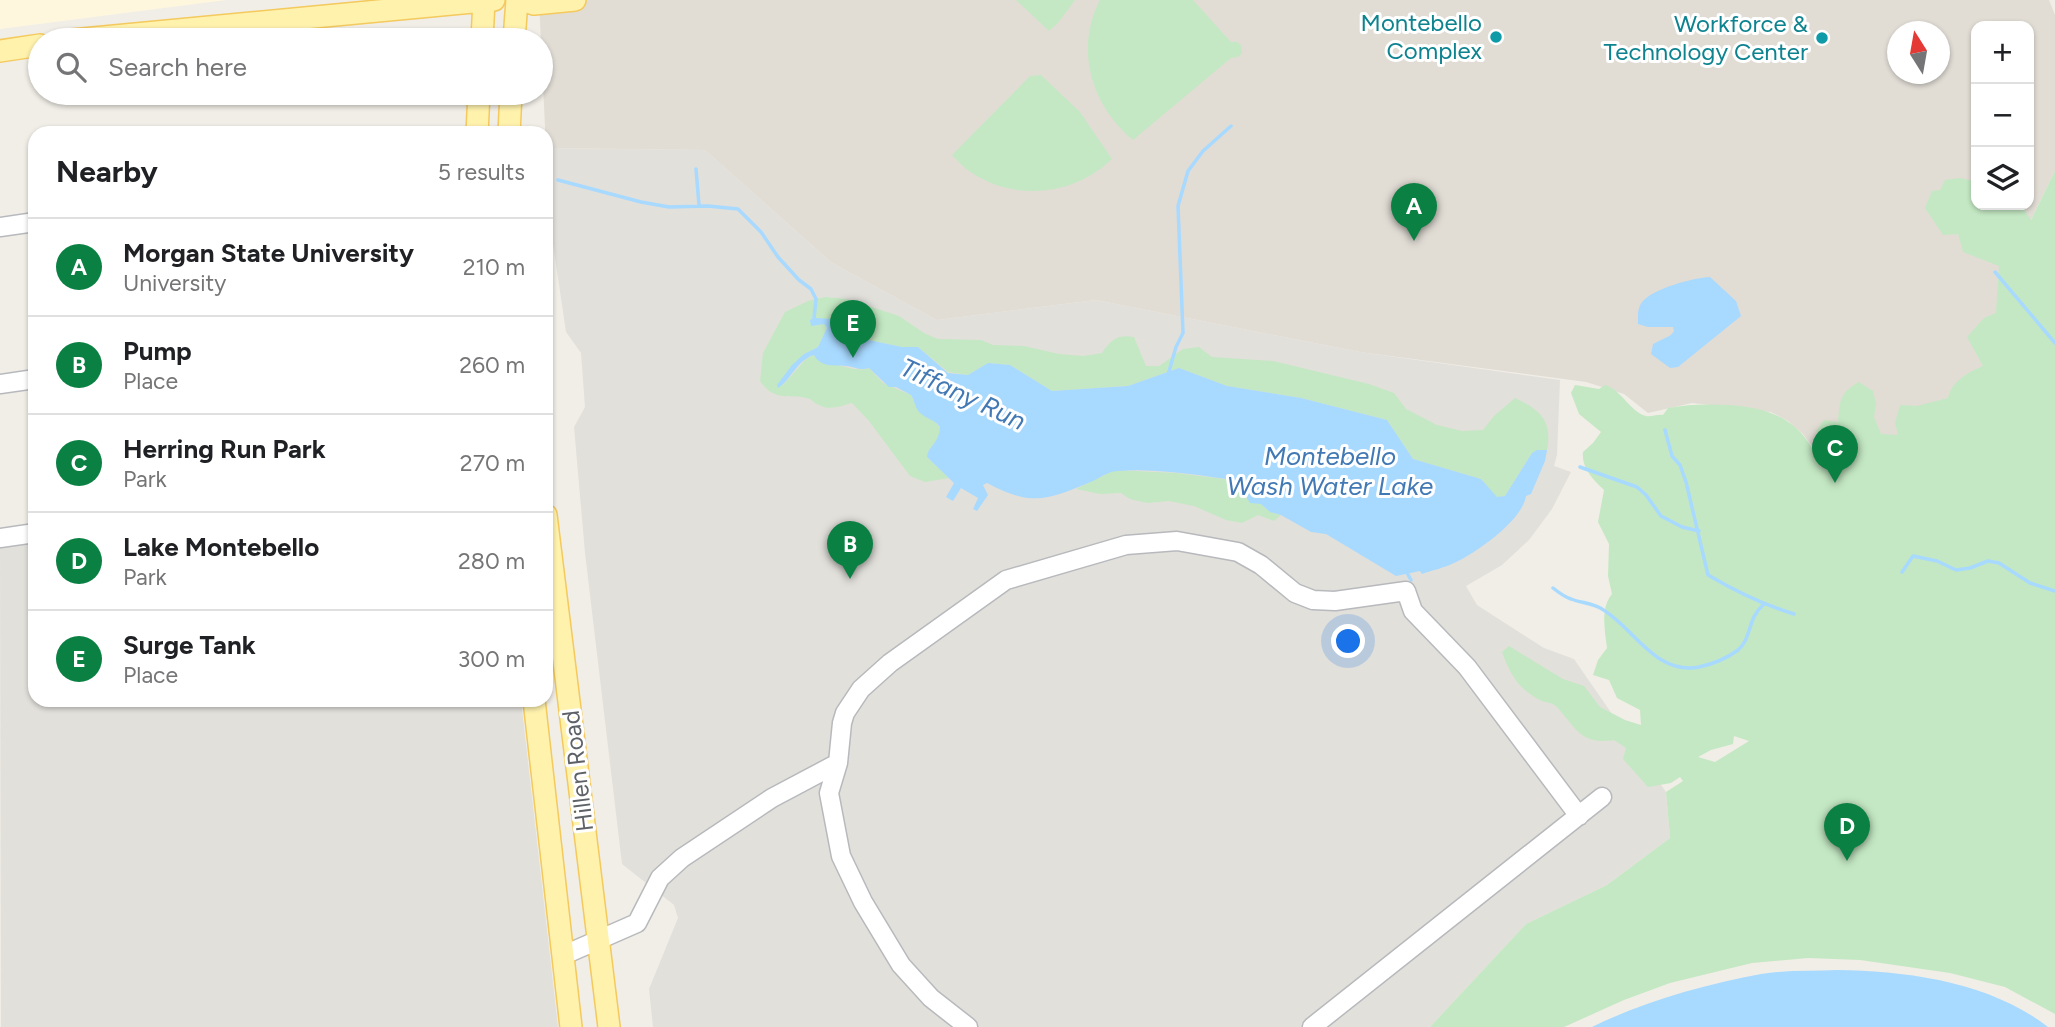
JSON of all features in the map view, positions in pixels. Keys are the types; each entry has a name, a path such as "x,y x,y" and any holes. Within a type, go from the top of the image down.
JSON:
{"main road":[{"path":"483,28 484,0"},
{"path":"196,28 494,0"},
{"path":"516,28 519,0 534,4 575,0"},
{"path":"0,51 28,47"},
{"path":"477,126 478,105"},
{"path":"509,126 510,105"},
{"name":"Hillen Road","path":"553,570 609,1027"},
{"name":"Hillen Road","path":"535,707 571,1027"}],"street":[{"path":"0,227 28,223"},
{"path":"0,384 28,380"},
{"path":"0,538 28,534"},
{"path":"968,1027 931,998 901,965 863,902 841,856 829,793 838,763 845,713 861,688 890,663 999,584 1020,574 1116,547 1142,542 1177,541 1224,548 1247,556 1295,593 1313,600 1335,601 1406,591 1413,611 1467,667 1579,816"},
{"path":"564,956 637,923 660,878 682,858 772,798 838,763"},
{"path":"1312,1027 1602,797"}],"shaded area":[{"path":"0,0 226,0 0,29"},
{"path":"539,0 2049,0 2055,15 2055,171 2011,261 2002,352 1891,449 1821,468 1812,446 1802,433 1771,412 1692,403 1648,413 1624,394 1586,382 1360,352 1096,300 937,320 832,263 705,150 553,148 553,126 545,126 544,105 553,105 553,28 540,28"},
{"path":"553,148 705,150 832,263 937,320 1096,300 1360,352 1560,380 1557,455 1554,466 1571,472 1552,509 1529,540 1502,565 1466,586 1477,605 1544,648 1574,659 1666,792 1670,838 1607,885 1526,924 1430,1027 653,1027 649,989 678,918 674,905 622,864 585,553 574,427 585,407 581,353 566,332 553,244"},
{"path":"28,543 28,707 522,707 558,1027 1,1027 0,546"}],"green space":[{"path":"1016,0 1075,0 1049,31"},
{"path":"1100,0 1193,0 1231,42 1241,45 1242,53 1231,58 1133,140 1107,111 1091,76 1088,38"},
{"path":"1041,75 1080,112 1112,159 1081,180 1045,190 1007,188 989,182 966,169 952,155 1030,76"},
{"path":"2055,171 2055,1014 2005,987 1950,973 1860,960 1808,958 1752,963 1670,983 1564,1027 1430,1027 1526,924 1607,885 1670,838 1666,792 1683,781 1680,777 1671,783 1648,787 1623,759 1626,748 1614,740 1593,740 1580,733 1555,706 1534,697 1522,687 1512,675 1502,652 1509,646 1563,679 1584,686 1600,707 1641,725 1640,710 1617,698 1609,680 1593,675 1598,660 1607,648 1605,613 1612,594 1608,576 1609,544 1598,522 1604,490 1589,473 1583,458 1583,452 1601,432 1579,414 1571,393 1575,385 1599,389 1605,385 1646,416 1663,415 1668,408 1705,404 1745,407 1774,414 1786,420 1806,439 1821,468 1831,465 1816,431 1824,420 1838,422 1842,398 1852,386 1859,382 1873,391 1876,404 1874,417 1881,434 1898,435 1895,423 1900,405 1917,406 1948,398 1957,382 1983,366 1967,337 1984,318 1996,313 1999,266 1963,252 1958,234 1943,235 1925,208 1932,191 1940,190 1945,180 1960,178 1971,181 1971,210 2024,210 2031,220","holes":["1734,736 1749,741 1715,762 1698,757 1733,744"]},
{"path":"825,297 847,299 899,316 938,339 981,340 993,345 1024,346 1083,356 1102,353 1115,339 1128,336 1134,337 1146,366 1159,366 1183,349 1199,347 1212,357 1273,361 1369,384 1394,393 1406,409 1437,425 1462,431 1483,430 1494,416 1515,398 1537,411 1546,423 1547,450 1532,453 1505,496 1497,498 1481,479 1413,459 1387,420 1301,398 1227,386 1179,368 1128,386 1052,391 1010,365 988,363 968,375 948,372 918,347 902,347 854,337 834,319 826,320 824,324 827,329 818,347 804,354 781,387 806,359 814,355 849,368 869,368 883,383 911,395 914,402 940,427 938,437 927,457 949,478 925,482 910,476 869,421 852,403 827,408 803,397 772,393 760,381 763,353 785,312 808,301"},
{"path":"1115,470 1176,473 1257,483 1265,507 1281,515 1274,521 1258,515 1242,523 1226,520 1194,506 1169,501 1147,503 1130,499 1121,493 1100,494 1076,489"}],"water":[{"path":"1710,277 1736,301 1741,316 1678,367 1670,368 1651,354 1653,344 1671,335 1673,327 1648,327 1638,324 1640,305 1664,288"},
{"name":"Montebello Wash Water Lake","path":"834,319 854,337 902,347 918,347 948,373 968,375 988,363 1010,365 1052,391 1128,386 1179,368 1227,386 1301,398 1387,420 1413,459 1481,479 1497,497 1505,496 1532,453 1547,450 1545,461 1531,494 1526,496 1523,506 1507,526 1463,558 1422,574 1420,571 1396,576 1326,534 1311,532 1281,515 1270,512 1261,504 1250,503 1248,493 1258,487 1257,483 1170,472 1118,471 1064,493 1028,498 987,483 983,485 988,495 977,511 973,509 978,498 961,488 953,501 946,497 954,483 927,457 938,437 940,427 919,412 911,395 896,387 889,387 869,368 828,365 820,362 814,355 803,361 778,388 777,385 792,365 804,354 818,347 827,328 824,324 811,326 810,320"},
{"path":"1837,970 1892,973 1974,989 2001,999 2048,1027 1592,1027 1653,1002 1718,983 1770,973"}],"waterway":[{"path":"1168,375 1183,333 1178,206 1188,171 1203,151 1231,126"},
{"path":"696,169 699,205"},
{"name":"Tiffany Run","path":"558,180 669,207 708,206 738,209 761,232 778,257 811,289 816,299 816,321"},
{"path":"1995,272 2055,343"},
{"name":"Tiffany Run","path":"1665,430 1672,456 1680,465 1686,482 1708,575 1750,597 1794,614"},
{"name":"Tiffany Run","path":"1580,467 1637,487 1661,516 1682,527 1699,531"},
{"name":"Tiffany Run","path":"1902,572 1913,556 1937,561 1956,570 1988,561 1999,563 2030,583 2055,591"},
{"name":"Tiffany Run","path":"1406,571 1411,580"},
{"name":"Tiffany Run","path":"1553,588 1569,598 1602,609 1646,649 1670,664 1684,668 1709,664 1738,650 1746,640 1754,616 1763,605"}],"place":[{"name":"Montebello Complex","path":"1496,37"},
{"name":"Workforce & Technology Center","path":"1822,38"},
{"name":"Morgan State University","path":"1414,241"},
{"name":"Surge Tank","path":"853,358"},
{"name":"Herring Run Park","path":"1835,483"},
{"name":"Pump","path":"850,579"},
{"name":"Lake Montebello","path":"1847,861"}]}
